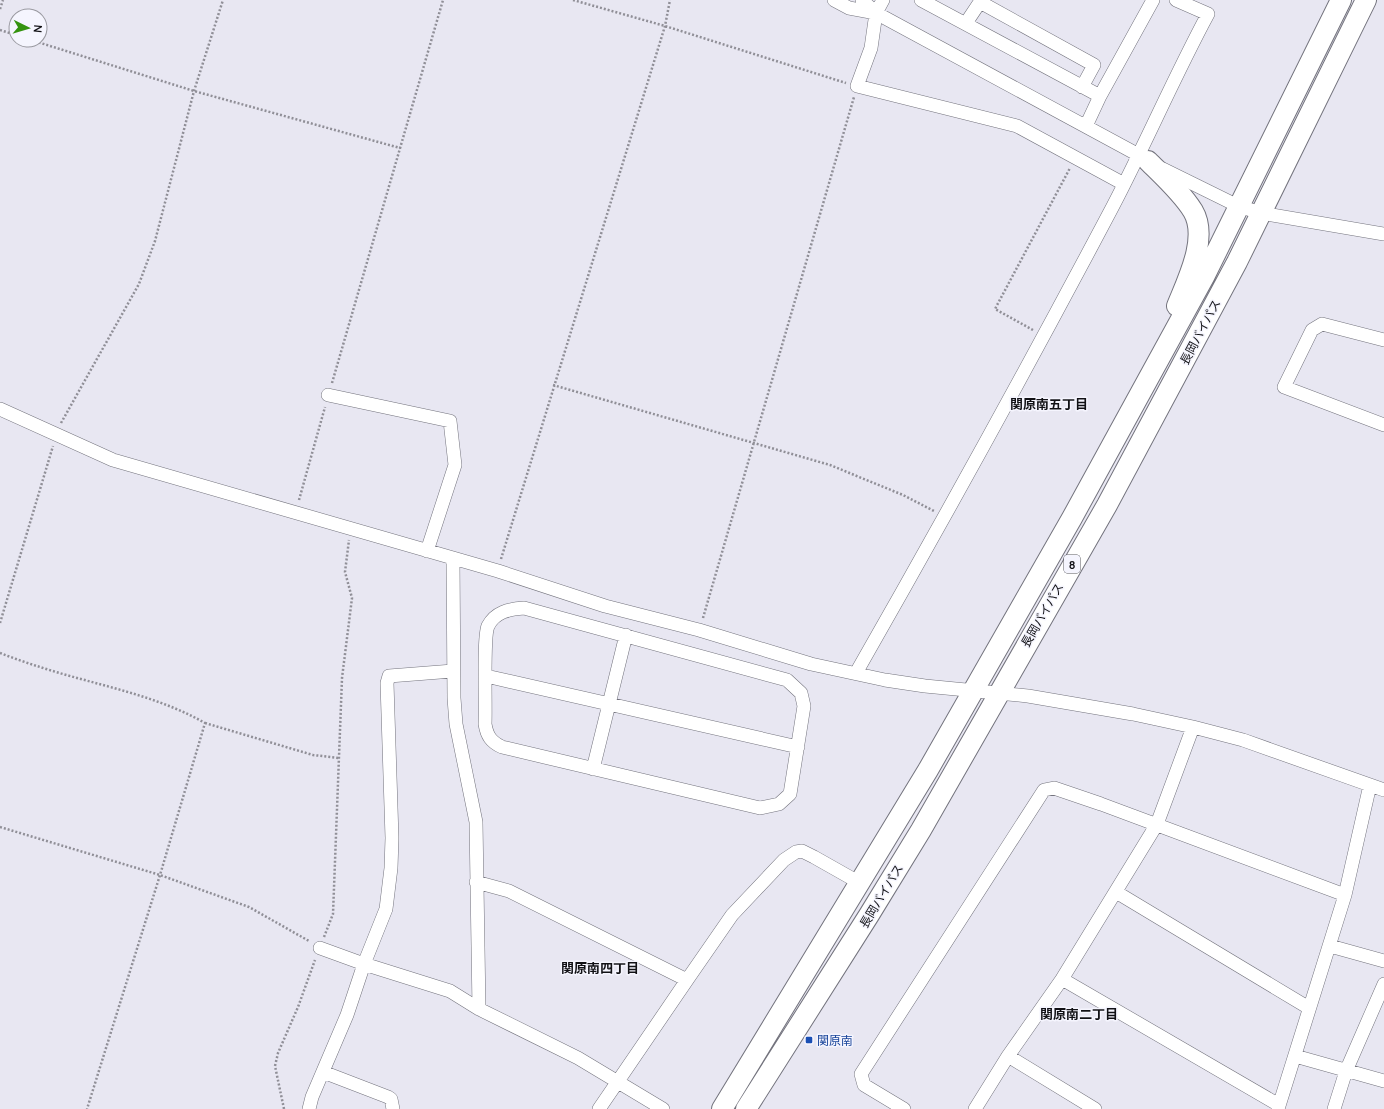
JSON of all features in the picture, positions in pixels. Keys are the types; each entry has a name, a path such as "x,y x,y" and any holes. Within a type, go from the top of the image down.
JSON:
{"highway":[{"name":"長岡バイパス","path":"722,1109 928,770 1154,368 1204,277 1341,0"},
{"name":"長岡バイパス","path":"746,1109 873,909 956,768 1107,504 1237,262 1334,69 1366,0"},
{"path":"1143,158 1193,211 1198,233 1195,258 1154,368"}],"street":[{"path":"834,0 849,8 876,13"},
{"path":"862,0 876,13 1143,158 1238,206 1261,213 1384,234"},
{"path":"883,0 876,13 871,48 857,86 1017,126 1124,184"},
{"path":"921,0 1100,96"},
{"path":"1086,126 1100,96 1153,0"},
{"path":"856,673 945,517 1044,336 1124,184 1143,158 1190,48 1208,14 1176,0"},
{"path":"966,24 980,2 1094,65 1082,87"},
{"path":"1384,340 1322,324 1312,330 1284,387 1384,425"},
{"path":"328,395 450,421 454,465 427,551"},
{"path":"0,409 114,460 498,571 605,606 699,630 811,664 926,686 973,692 1028,696 1133,714 1193,727 1243,740 1384,790"},
{"path":"453,559 453,671 456,724 476,822 479,1009"},
{"path":"524,608 787,680 795,686 803,700 798,747 790,794 786,800 771,807 760,808 502,747 493,743 486,731 486,676 487,628 498,613 511,609 524,608"},
{"path":"593,769 626,635"},
{"path":"309,1109 347,1015 364,964 386,909 392,838 387,683 389,676 453,671"},
{"path":"486,676 608,705 798,747"},
{"path":"975,1109 1008,1056 1062,979 1157,824 1193,727"},
{"path":"1062,979 1278,1107 1345,895 1370,785"},
{"path":"904,1109 864,1085 861,1074 1044,790 1054,788 1157,824 1345,895"},
{"path":"599,1109 732,915 784,860 796,852 802,852 814,857 860,883"},
{"path":"476,882 509,891 687,980"},
{"path":"1116,892 1309,1008"},
{"path":"1330,946 1384,961"},
{"path":"320,948 364,964 450,991 479,1009 578,1058 663,1109"},
{"path":"1334,1109 1346,1071 1384,984"},
{"path":"1008,1056 1095,1109"},
{"path":"1295,1056 1384,1082"},
{"path":"323,1072 388,1097 391,1099 393,1109"}],"path":[{"path":"0,9 3,0"},
{"path":"0,624 63,418 109,340 139,284 155,241 194,91 223,0"},
{"path":"296,512 328,395 443,0"},
{"path":"573,0 665,26 857,86 699,630"},
{"path":"498,571 553,385 665,26 670,0"},
{"path":"48,45 194,91 400,148"},
{"path":"1044,336 995,309 1076,158"},
{"path":"553,385 830,465 903,494 945,517"},
{"path":"284,1109 275,1066 278,1053 298,1007 333,914 342,678 352,598 345,572 347,546 352,530"},
{"path":"0,653 40,667 183,710 205,723 312,755 339,758"},
{"path":"87,1109 160,875 205,723"},
{"path":"0,827 160,875 249,907 320,948"}],"place":[{"name":"関原南","path":"809,1040"}],"district":[{"name":"関原南五丁目","path":"1049,404"},
{"name":"関原南四丁目","path":"600,968"},
{"name":"関原南二丁目","path":"1079,1014"}]}
